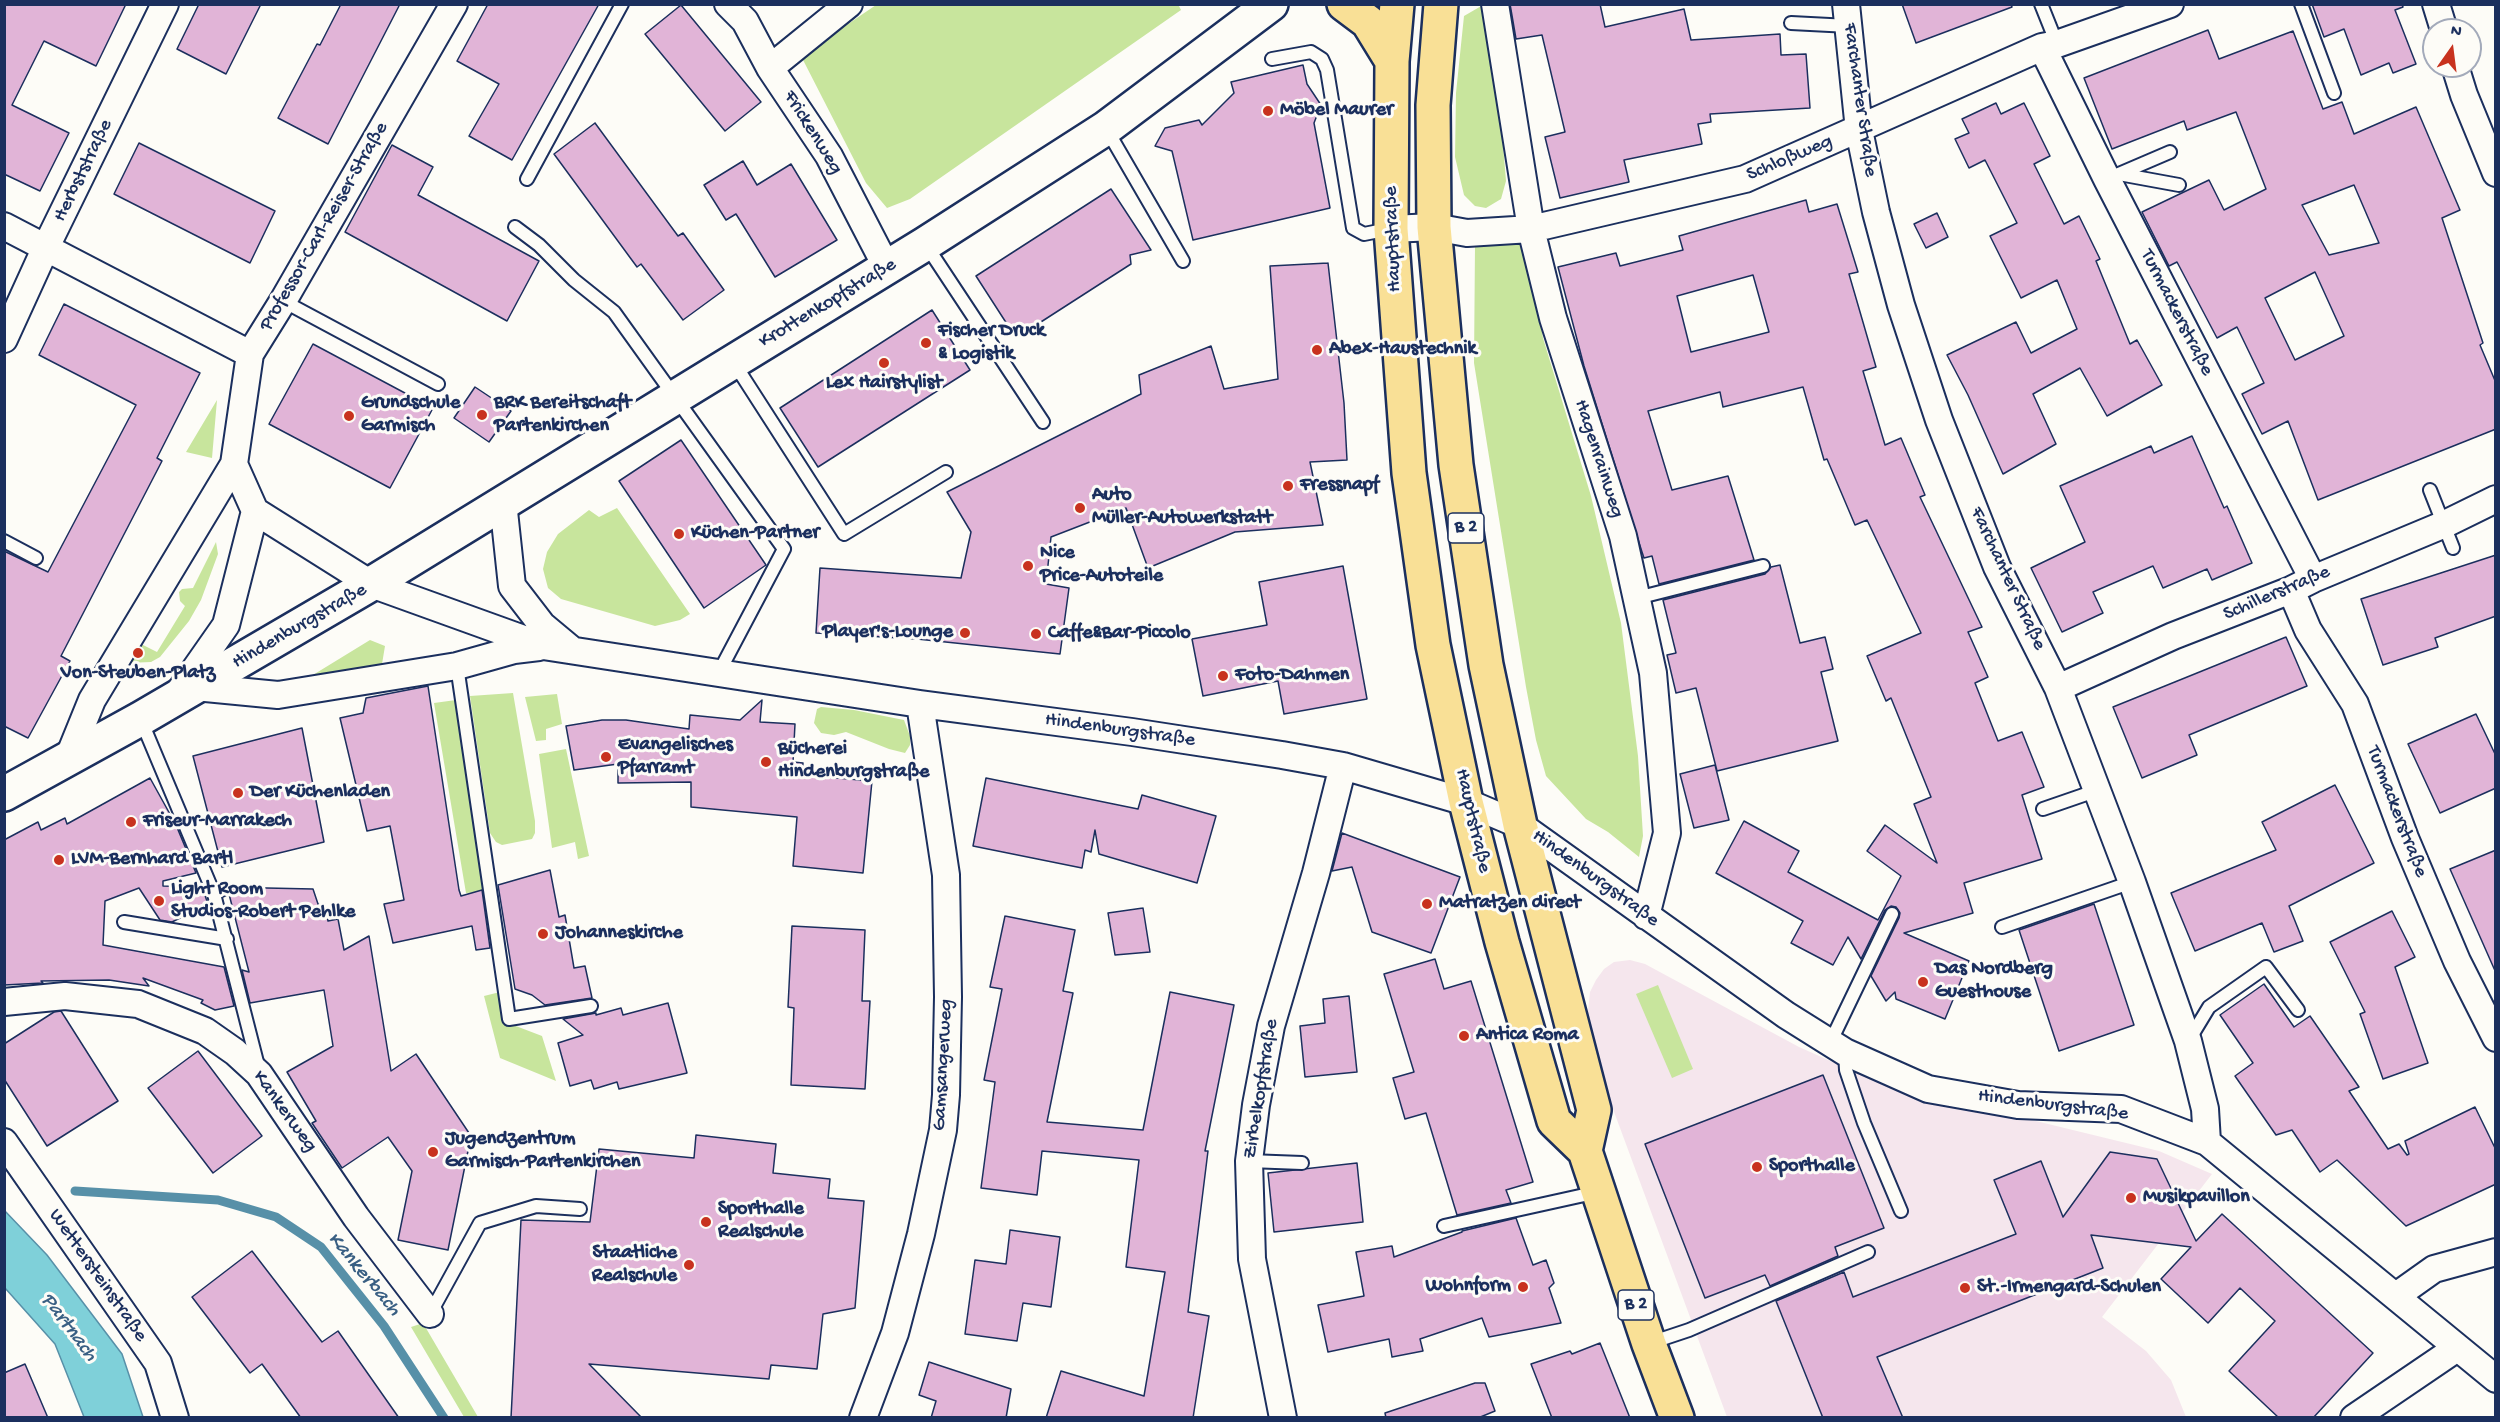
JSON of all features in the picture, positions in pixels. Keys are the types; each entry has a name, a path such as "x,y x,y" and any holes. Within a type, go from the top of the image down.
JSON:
{"main road":[{"path":"1344,4 1368,22 1392,61"},
{"name":"Hauptstraße","path":"1397,4 1392,61 1390,229 1409,473 1433,645 1466,802 1502,942 1554,1121 1586,1151"},
{"name":"Hauptstraße","path":"1441,4 1433,105 1434,227 1456,465 1486,665 1520,825 1594,1110 1586,1151 1649,1344 1677,1418"},
{"path":"1409,473 1456,465"}],"street":[{"name":"Herbststraße","path":"4,339 46,247 165,4"},
{"name":"Professor-Carl-Reiser-Straße","path":"68,759 92,700 234,464 250,354 284,301 454,4"},
{"name":"Frickenweg","path":"728,4 745,21 770,68 829,156 887,268"},
{"path":"770,68 849,4"},
{"name":"Krottenkopfstraße","path":"371,584 926,244 1106,128 1271,4"},
{"name":"Hagenrainweg","path":"1495,4 1531,229 1553,318 1623,537 1653,673 1666,833 1646,916"},
{"name":"Schloßweg","path":"1390,229 1434,227 1467,233 1531,229 1745,179 2050,46 2170,4"},
{"name":"Farchanter Straße","path":"1847,15 1859,130 1876,212 1939,420 1998,567 2058,688 2098,790 2188,1041 2205,1109 2207,1142"},
{"name":"Turmackerstraße","path":"2050,46 2302,584 2308,630 2355,704 2404,838 2457,961 2496,1038"},
{"path":"2459,78 2496,173"},
{"path":"4,226 250,354"},
{"path":"234,464 255,511 371,584"},
{"name":"Schillerstraße","path":"2058,688 2173,636 2302,584 2449,536 2496,499"},
{"path":"503,502 512,586 542,625 575,652"},
{"path":"185,693 226,626 255,511"},
{"name":"Hindenburgstraße","path":"4,794 140,719 371,584 543,646 575,652 920,704 1282,754 1343,766 1466,802 1520,825 1786,1015 1838,1047 1928,1089 2018,1105 2121,1109 2207,1142 2496,1379"},
{"name":"Hindenburgstraße","path":"185,693 278,695 457,666 514,650 543,646"},
{"name":"Gamsangerweg","path":"863,1418 895,1333 921,1234 943,1130 946,1095 948,997 946,875 920,704"},
{"name":"Zirbelkopfstraße","path":"1283,1418 1252,1259 1249,1161 1256,1105 1271,1026 1316,873 1343,766"},
{"name":"Kankerweg","path":"4,1002 65,996 138,1004 205,1031 235,1052 259,1074 356,1217 430,1314"},
{"name":"Wettersteinstraße","path":"10,1150 158,1363 175,1418"},
{"path":"2397,1296 2434,1269 2496,1252"},
{"path":"2354,1418 2457,1348"}],"lane":[{"path":"527,179 622,4"},
{"path":"2041,4 2050,46"},
{"path":"2301,4 2334,93"},
{"path":"1791,23 1847,15"},
{"path":"1272,59 1311,52 1322,59 1327,70 1353,228 1364,234 1390,229"},
{"path":"1106,128 1183,261"},
{"path":"2112,176 2170,152"},
{"path":"2112,176 2179,185"},
{"path":"515,227 539,245 574,280 614,312 784,549 718,674"},
{"path":"926,244 1042,422"},
{"path":"284,301 438,384"},
{"path":"734,362 844,534 946,472"},
{"path":"2430,490 2449,536"},
{"path":"4,541 36,558"},
{"path":"1637,598 1763,566"},
{"path":"457,666 509,1019 591,1006"},
{"path":"140,719 214,894 259,1074"},
{"path":"2043,809 2098,790"},
{"path":"2002,927 2132,882"},
{"path":"1892,914 1838,1047 1864,1123 1901,1211"},
{"path":"124,922 227,939"},
{"path":"2188,1041 2209,1007 2266,967 2298,1010"},
{"path":"1249,1161 1302,1163"},
{"path":"1444,1226 1598,1192"},
{"path":"430,1314 480,1223 536,1206 580,1209"},
{"path":"1649,1344 1689,1330 1868,1252"}],"shaded area":[{"name":"St.-Irmengard-Schulen","path":"1630,960 1645,964 1799,1047 1888,1085 2159,1151 2212,1174 2102,1317 2146,1351 2171,1380 2186,1417 1727,1417 1593,1055 1586,1029 1590,992 1596,980 1604,969 1614,962"}],"green space":[{"path":"1178,4 1181,10 910,199 887,208 866,183 801,56 876,5"},
{"path":"1483,5 1494,37 1506,181 1501,199 1486,208 1475,206 1464,195 1455,157 1456,93 1464,16"},
{"path":"1527,237 1543,338 1591,496 1621,623 1638,756 1643,836 1639,857 1608,832 1586,819 1546,776 1536,740 1526,687 1474,363 1475,246"},
{"path":"217,400 212,458 186,452"},
{"path":"617,508 690,614 680,620 655,626 561,599 548,588 543,569 547,552 558,534 589,510 599,517"},
{"path":"216,542 218,554 201,600 189,621 160,657 151,662 127,663 133,640 157,652 185,606 180,601 179,592 182,589 193,588"},
{"path":"370,640 385,646 382,664 308,678"},
{"path":"513,693 535,821 535,833 532,839 502,845 496,842 490,833 470,696"},
{"path":"557,694 562,724 546,729 546,740 536,741 525,697"},
{"path":"456,700 483,892 466,893 434,703"},
{"path":"821,707 854,710 904,720 910,736 910,745 905,753 846,732 834,735 821,733 814,723 817,709"},
{"path":"566,749 589,856 578,859 575,842 552,848 539,754"},
{"path":"1658,985 1693,1069 1672,1078 1636,994"},
{"path":"500,992 508,1023 542,1036 556,1081 500,1058 484,996"},
{"path":"423,1323 478,1417 464,1417 411,1327"}],"water":[{"name":"Partnach","path":"4,1210 47,1255 122,1354 143,1417 84,1417 55,1344 5,1288"}],"building":[{"path":"4,4 126,4 96,66 44,41 12,105 69,133 40,191 4,174"},
{"path":"199,4 261,4 226,74 177,49"},
{"path":"341,4 400,4 328,144 278,118"},
{"path":"488,4 599,4 512,160 469,136 499,84 457,61"},
{"path":"1510,4 1600,4 1605,27 1684,9 1691,40 1780,34 1781,55 1806,54 1810,108 1710,114 1711,122 1698,124 1702,144 1624,160 1629,182 1560,198 1545,137 1565,132 1542,35 1516,39"},
{"path":"1902,4 2011,4 2012,7 1916,43"},
{"path":"2312,4 2402,4 2403,7 2395,10 2416,64 2393,73 2389,63 2361,75 2344,29 2324,37"},
{"path":"681,5 761,102 725,131 645,34"},
{"path":"2208,30 2219,59 2293,31 2323,109 2342,102 2354,134 2416,107 2460,210 2442,218 2483,343 2480,345 2496,383 2496,429 2318,500 2288,421 2262,434 2242,394 2264,383 2237,327 2217,338 2177,262 2169,266 2142,212 2209,180 2224,210 2266,189 2236,112 2187,130 2184,121 2112,149 2084,78","holes":["2354,185 2379,243 2329,255 2302,205","2315,272 2344,336 2295,360 2265,298"]},
{"path":"1303,65 1307,84 1321,105 1314,123 1330,208 1193,240 1172,151 1155,146 1165,128 1199,120 1202,125 1234,93 1231,82"},
{"path":"1996,103 2001,114 2024,103 2050,156 2034,164 2064,224 2079,216 2100,259 2096,261 2130,344 2137,340 2162,385 2107,416 2080,368 2033,394 2056,444 2003,474 1968,395 1947,355 2016,322 2031,353 2077,329 2057,280 2021,298 1990,236 2017,223 1985,160 1969,168 1955,139 1969,133 1962,119"},
{"path":"595,123 678,236 683,233 724,290 683,320 641,264 637,267 554,154"},
{"path":"139,143 275,211 250,263 114,194"},
{"path":"392,145 433,167 418,195 539,261 507,321 345,232"},
{"path":"743,161 757,185 791,164 837,240 775,277 736,214 726,220 704,185"},
{"path":"1111,189 1151,250 1130,255 1131,264 1016,338 976,276"},
{"path":"1806,200 1809,212 1837,204 1858,272 1849,274 1876,367 1863,371 1885,445 1901,438 1925,495 1920,497 1982,627 1968,632 1988,677 1975,683 1998,741 2022,732 2044,787 2022,795 2042,859 1964,883 1973,913 1904,933 1969,961 1945,1019 1896,999 1895,992 1886,1001 1871,976 1899,918 1900,913 1896,907 1891,906 1885,910 1861,959 1848,937 1833,965 1791,943 1803,921 1716,873 1744,821 1799,851 1788,872 1878,920 1901,876 1867,851 1885,825 1937,863 1914,804 1931,797 1891,698 1886,701 1867,656 1921,633 1867,520 1855,525 1827,459 1824,460 1803,387 1723,407 1720,392 1648,411 1672,490 1728,476 1754,560 1659,584 1652,556 1644,558 1584,366 1558,267 1616,253 1620,266 1683,250 1679,236","holes":["1753,275 1769,332 1691,352 1677,296"]},
{"path":"1937,213 1948,237 1926,248 1914,224"},
{"path":"1328,263 1344,403 1347,460 1310,462 1323,525 1235,532 1148,568 1126,508 1051,537 1046,584 1069,588 1060,654 917,639 816,633 820,568 961,578 971,532 947,492 1141,394 1139,375 1211,346 1224,389 1278,379 1270,266"},
{"path":"64,304 200,373 157,458 162,461 61,656 70,661 28,738 4,726 4,551 48,572 136,405 39,355"},
{"path":"932,310 970,370 818,467 780,408"},
{"path":"313,344 433,408 390,488 269,424"},
{"name":"BRK Bereitschaft Partenkirchen","path":"475,387 511,411 489,442 454,418"},
{"path":"2192,436 2224,508 2227,506 2252,563 2212,580 2207,569 2163,588 2153,566 2093,592 2103,613 2062,632 2031,568 2085,542 2060,486 2151,446 2154,453"},
{"path":"681,440 766,565 704,608 619,481"},
{"path":"2496,555 2496,616 2435,638 2438,647 2383,665 2361,599"},
{"path":"1780,565 1800,643 1825,637 1833,669 1821,672 1838,741 1717,771 1696,688 1676,693 1667,655 1676,653 1663,600 1765,574 1771,567"},
{"path":"1343,566 1367,699 1284,714 1278,681 1203,696 1192,639 1267,625 1259,582"},
{"path":"2286,637 2307,686 2189,735 2197,755 2142,778 2113,707"},
{"path":"428,686 459,890 461,896 482,890 490,948 476,950 472,926 393,943 384,904 404,900 390,826 367,831 340,718 363,713 366,698"},
{"path":"762,700 760,722 795,724 793,762 803,763 802,775 872,781 863,873 793,866 797,817 691,807 691,782 618,783 618,764 574,770 566,726 602,720 626,720 689,729 690,715 740,720"},
{"path":"2476,714 2496,756 2496,788 2440,813 2408,744"},
{"path":"302,728 324,842 222,867 193,756"},
{"path":"1715,765 1729,820 1694,828 1680,774"},
{"path":"150,778 176,825 196,873 163,881 163,886 202,887 208,904 172,922 160,920 139,888 105,901 103,945 224,967 234,1006 215,1010 201,1003 203,1000 143,978 149,986 109,980 41,981 43,983 4,985 4,840 38,822 41,830 65,818 67,824"},
{"path":"986,778 1138,809 1142,795 1216,816 1197,883 1099,854 1095,830 1091,852 1085,850 1082,868 973,846"},
{"path":"2335,785 2374,863 2289,906 2303,941 2274,952 2262,923 2195,951 2171,893 2276,850 2262,822"},
{"path":"1342,833 1460,877 1431,953 1372,932 1352,867 1332,871"},
{"path":"2496,850 2496,973 2450,869"},
{"name":"Johanneskirche","path":"550,870 559,917 565,915 574,968 585,966 592,998 545,1005 532,995 515,989 498,885"},
{"path":"220,887 313,889 318,904 325,904 328,921 338,919 344,950 369,936 391,1071 416,1054 471,1136 448,1250 398,1240 412,1171 388,1137 342,1168 312,1123 316,1121 287,1072 333,1046 324,990 250,1003 242,970 249,972 229,894 223,897"},
{"path":"2094,904 2134,1025 2059,1051 2019,930"},
{"path":"1143,908 1150,952 1115,955 1108,913"},
{"path":"2392,911 2415,957 2395,967 2428,1063 2383,1079 2360,1014 2365,1012 2330,942"},
{"path":"1005,916 1075,930 1063,991 1073,993 1047,1122 1143,1130 1170,992 1234,1005 1205,1151 1208,1151 1188,1312 1209,1316 1193,1418 1046,1418 1061,1371 1144,1396 1165,1272 1126,1267 1139,1160 1042,1151 1037,1195 981,1188 995,1082 984,1080 1002,989 990,987"},
{"path":"792,926 865,930 862,1001 870,1001 865,1089 791,1085 794,1008 788,1007"},
{"path":"1435,959 1444,989 1471,981 1533,1182 1506,1190 1511,1203 1457,1215 1426,1113 1405,1119 1393,1078 1414,1072 1384,974"},
{"path":"2264,984 2294,1027 2310,1016 2359,1087 2349,1091 2388,1149 2399,1144 2407,1155 2409,1154 2405,1141 2475,1107 2496,1150 2496,1184 2406,1226 2337,1160 2320,1172 2292,1130 2276,1135 2235,1076 2253,1063 2220,1015"},
{"path":"1349,996 1357,1072 1305,1077 1300,1026 1325,1023 1323,999"},
{"path":"668,1003 687,1073 619,1089 617,1082 594,1089 591,1080 570,1086 558,1043 583,1035 563,1019 596,1013 596,1015 621,1008 623,1015"},
{"path":"61,1011 118,1101 47,1146 4,1079 4,1044 54,1012"},
{"path":"198,1051 262,1136 213,1173 148,1088"},
{"name":"Sporthalle","path":"1823,1075 1884,1228 1835,1247 1838,1256 1770,1286 1765,1275 1705,1298 1645,1144"},
{"name":"Staatliche Realschule","path":"696,1135 776,1144 773,1173 830,1179 828,1198 864,1201 855,1308 823,1314 817,1369 771,1365 769,1379 589,1364 642,1418 511,1418 521,1220 590,1222 599,1149 694,1158"},
{"path":"2110,1152 2157,1159 2196,1241 2222,1214 2373,1353 2313,1418 2279,1418 2229,1371 2275,1321 2240,1288 2208,1323 2161,1279 2191,1247 2091,1235 2103,1268 1877,1357 1903,1418 1823,1418 1776,1301 1844,1272 1853,1297 2016,1234 1994,1180 2041,1161 2063,1217"},
{"path":"1357,1163 1363,1222 1274,1232 1268,1173"},
{"path":"1516,1218 1533,1265 1546,1260 1554,1283 1549,1288 1561,1323 1489,1337 1482,1318 1420,1339 1423,1351 1392,1357 1389,1339 1328,1352 1318,1305 1364,1296 1356,1252 1392,1246 1394,1257 1462,1231"},
{"path":"1010,1230 1060,1237 1051,1307 1023,1303 1017,1341 965,1334 975,1260 1006,1264"},
{"path":"252,1251 322,1342 338,1331 399,1418 301,1418 262,1364 250,1373 192,1297"},
{"path":"1600,1343 1630,1418 1552,1418 1531,1364 1570,1351 1572,1354"},
{"path":"929,1362 1011,1389 1006,1418 931,1418 936,1401 919,1395"},
{"path":"25,1364 48,1418 4,1418 4,1373"},
{"path":"1475,1383 1485,1383 1495,1411 1478,1418 1386,1418 1385,1413"}],"waterway":[{"name":"Kankerbach","path":"75,1191 218,1200 276,1217 321,1247 384,1326 444,1418"}],"place":[{"name":"Möbel Maurer","path":"1268,111"},
{"name":"Fischer Druck & Logistik","path":"926,343"},
{"name":"Abex-Haustechnik","path":"1317,350"},
{"name":"Lex Hairstylist","path":"884,363"},
{"name":"BRK Bereitschaft Partenkirchen","path":"482,415"},
{"name":"Grundschule Garmisch","path":"349,416"},
{"name":"Fressnapf","path":"1288,486"},
{"name":"Auto Müller-Autowerkstatt","path":"1080,508"},
{"name":"Küchen-Partner","path":"679,534"},
{"name":"Nice Price-Autoteile","path":"1028,566"},
{"name":"Player's-Lounge","path":"965,633"},
{"name":"Caffe&Bar-Piccolo","path":"1036,634"},
{"name":"Von-Steuben-Platz","path":"138,653"},
{"name":"Foto-Dahmen","path":"1223,676"},
{"name":"Evangelisches Pfarramt","path":"606,757"},
{"name":"Bücherei Hindenburgstraße","path":"766,762"},
{"name":"Der Küchenladen","path":"238,793"},
{"name":"Friseur-Marrakech","path":"131,822"},
{"name":"LVM-Bernhard Bartl","path":"59,860"},
{"name":"Light Room Studios-Robert Pehlke","path":"159,901"},
{"name":"Matratzen direct","path":"1427,904"},
{"name":"Johanneskirche","path":"543,934"},
{"name":"Das Nordberg Guesthouse","path":"1923,982"},
{"name":"Antica Roma","path":"1464,1036"},
{"name":"Jugendzentrum Garmisch-Partenkirchen","path":"433,1152"},
{"name":"Sporthalle","path":"1757,1167"},
{"name":"Musikpavillon","path":"2131,1198"},
{"name":"Sporthalle Realschule","path":"706,1222"},
{"name":"Staatliche Realschule","path":"689,1265"},
{"name":"Wohnform","path":"1523,1287"},
{"name":"St.-Irmengard-Schulen","path":"1965,1288"}]}
